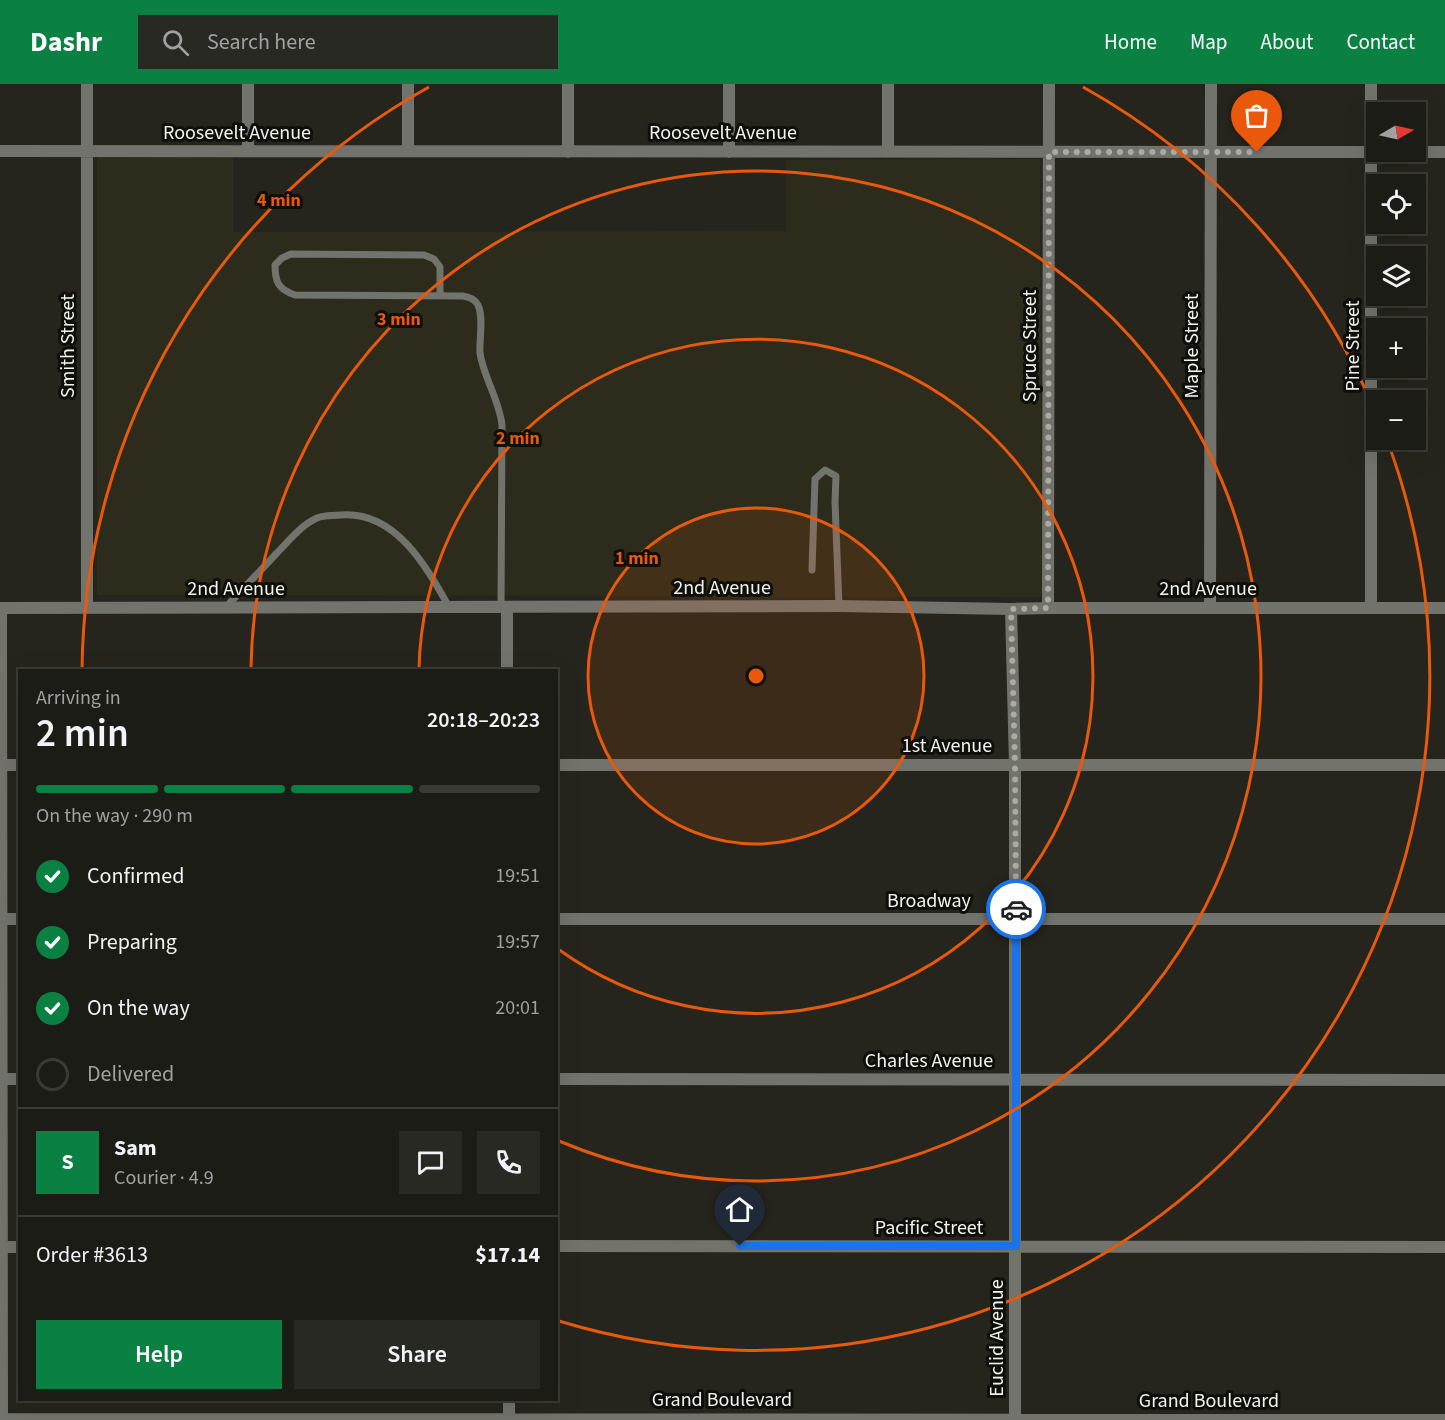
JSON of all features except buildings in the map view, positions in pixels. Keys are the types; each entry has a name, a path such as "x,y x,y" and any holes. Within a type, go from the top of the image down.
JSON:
{"street":[{"name":"Smith Street","path":"87,84 87,608"},
{"path":"248,84 248,151"},
{"path":"408,84 408,151"},
{"path":"568,84 568,152"},
{"path":"729,84 729,152"},
{"path":"888,84 888,152"},
{"name":"Spruce Street","path":"1048,608 1049,84"},
{"name":"Maple Street","path":"1210,608 1211,84"},
{"name":"Pine Street","path":"1371,84 1371,102"},
{"name":"Roosevelt Avenue","path":"0,151 1366,152"},
{"name":"Roosevelt Avenue","path":"1426,152 1445,152"},
{"name":"Pine Street","path":"1371,162 1371,608"},
{"name":"2nd Avenue","path":"0,608 839,606 1011,609 1445,608"},
{"path":"504,607 507,669"},
{"path":"0,608 1,1419"},
{"name":"Euclid Avenue","path":"1011,609 1016,919 1015,1419"},
{"path":"1,765 18,765"},
{"name":"1st Avenue","path":"558,765 1445,765"},
{"path":"1,919 18,919"},
{"name":"Broadway","path":"558,919 1445,919"},
{"path":"1,1079 18,1079"},
{"name":"Charles Avenue","path":"558,1079 1445,1080"},
{"name":"Pacific Street","path":"558,1246 1445,1246"},
{"path":"1,1247 18,1247"},
{"path":"509,1401 509,1420"},
{"name":"Grand Boulevard","path":"1,1419 1445,1420"}],"lane":[{"path":"440,295 440,267 434,259 424,255 291,254 282,258 275,265 274,277 286,292 295,295 463,296 472,298 478,305 480,354 501,412 504,607"},
{"path":"812,570 815,479 825,470 836,476 839,606"},
{"path":"225,608 309,523 319,517 349,514 375,520 399,536 430,574 449,607"}],"shaded area":[{"path":"97,157 233,157 233,232 786,231 786,160 1040,159 1042,597 97,595"}],"way so far":[{"path":"1016,909 1011,609 1048,608 1049,152 1257,152"}],"route":[{"path":"740,1246 1016,1246 1016,909"}]}
